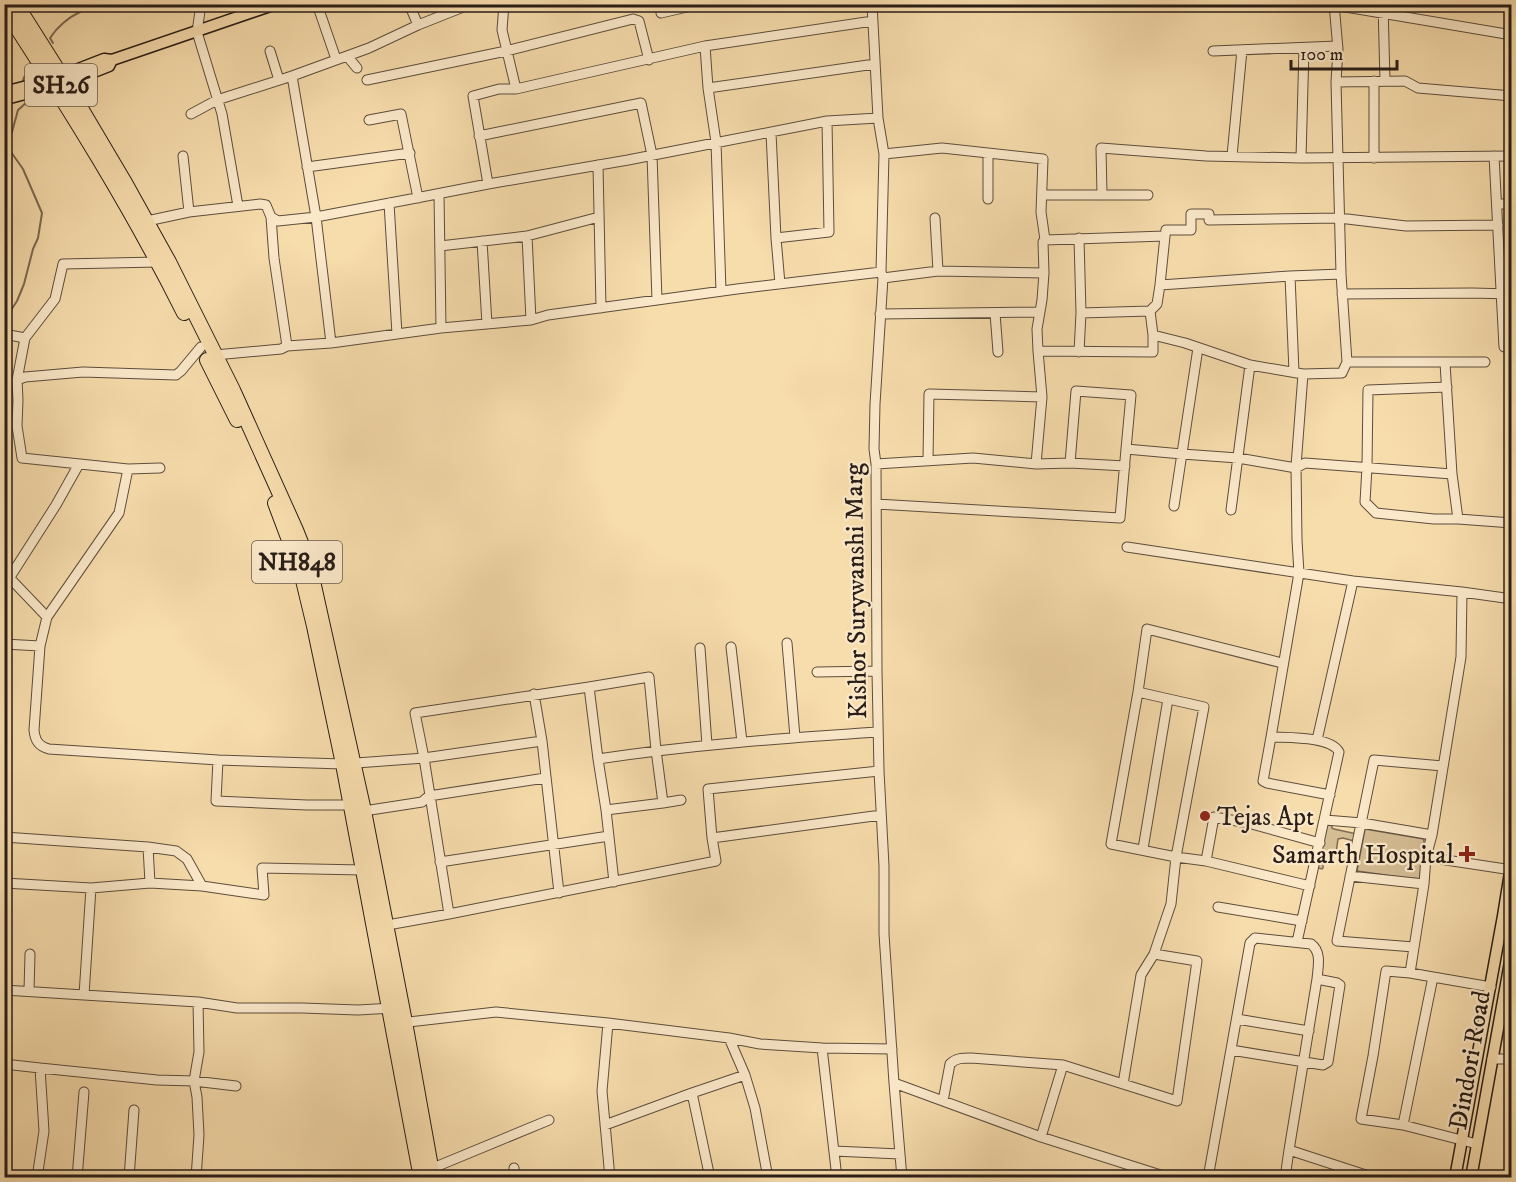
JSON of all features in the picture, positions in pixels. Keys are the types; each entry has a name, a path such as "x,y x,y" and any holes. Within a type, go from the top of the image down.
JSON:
{"highway":[{"name":"NH848","path":"16,4 94,151 169,262 233,390 296,530 309,563 348,764 350,805 363,870 380,927"},
{"name":"NH848","path":"4,8 58,81"},
{"name":"NH848","path":"142,223 158,262 263,475 301,572 348,764 364,811 380,927 427,1174"}],"main road":[{"name":"SH26","path":"4,99 58,81 104,59 112,60 276,4"},
{"name":"SH26","path":"4,92 58,81"},
{"path":"1455,1178 1511,866"},
{"name":"Dindori Road","path":"1471,1178 1512,951"}],"street":[{"path":"201,4 196,32 222,114 238,206"},
{"path":"317,4 336,59"},
{"path":"409,4 418,25"},
{"path":"191,114 218,100 369,48 471,4"},
{"path":"504,4 502,30 516,89"},
{"path":"661,13 700,4"},
{"name":"Kishor Surywanshi Marg","path":"872,4 878,118 884,154 882,275 875,404 880,815 884,866 884,934 902,1178"},
{"path":"1153,335 1250,365 1298,373 1342,373 1347,362 1341,274 1337,46 1334,5 1383,9 1512,35"},
{"path":"1374,158 1383,9"},
{"path":"367,80 506,51 636,20 639,21 649,60"},
{"path":"488,184 472,96 499,89 516,89 705,46 873,21"},
{"path":"705,46 708,88 716,142 721,291"},
{"path":"1213,51 1337,46"},
{"path":"1301,158 1304,48"},
{"path":"1232,156 1242,50"},
{"path":"270,51 279,80"},
{"path":"347,56 357,68"},
{"path":"708,88 875,64"},
{"path":"292,76 316,217 331,343"},
{"path":"1336,82 1405,81 1418,88 1512,96"},
{"path":"479,136 641,103 652,155 657,300"},
{"path":"369,120 401,114 418,198"},
{"path":"271,217 278,221 316,217 827,122 878,118"},
{"path":"776,238 829,232 827,122"},
{"path":"771,133 780,284"},
{"path":"884,154 942,148 1043,159 1041,212 1044,273 1037,329 1042,397 1036,464"},
{"path":"1102,194 1101,148 1301,158 1512,156"},
{"path":"308,167 410,153"},
{"path":"988,153 988,198"},
{"path":"183,156 189,212"},
{"path":"1494,156 1498,225 1507,294 1504,347"},
{"path":"598,165 601,308"},
{"path":"439,194 441,328"},
{"path":"1042,195 1148,195"},
{"path":"389,203 397,334"},
{"path":"142,223 189,212 264,204 271,217 274,258 287,346"},
{"path":"1497,204 1512,204"},
{"path":"1081,313 1150,311 1157,304 1166,230 1191,230 1191,214 1209,214 1209,220 1339,218 1406,226 1498,225"},
{"path":"440,246 527,236 599,217"},
{"path":"935,218 938,271"},
{"path":"527,236 531,320"},
{"path":"1044,240 1165,236"},
{"path":"1079,238 1081,313 1079,352"},
{"path":"482,241 487,324"},
{"path":"158,262 63,264 56,299 25,338 17,380 17,426 22,458 128,470 160,468"},
{"path":"215,355 281,349 287,346 331,343 441,328 531,320 548,315 780,284 938,271 1044,273"},
{"path":"1160,285 1341,274"},
{"path":"1290,276 1298,373 1296,468 1299,573 1263,781 1330,795"},
{"path":"1342,294 1507,294"},
{"path":"1038,351 1153,352 1150,311"},
{"path":"880,314 1040,312"},
{"path":"995,314 998,352"},
{"path":"4,334 25,338"},
{"path":"17,380 25,377 83,372 176,375 201,348"},
{"path":"1174,507 1198,348"},
{"path":"1347,362 1485,362"},
{"path":"1445,363 1452,474 1458,519"},
{"path":"1231,510 1250,365"},
{"path":"1447,387 1368,390 1365,502 1376,513 1512,523"},
{"path":"876,504 1120,518 1131,395 1076,391 1070,463"},
{"path":"928,460 929,394 1042,397"},
{"path":"1126,449 1238,458 1296,468 1305,463 1452,474"},
{"path":"876,464 973,458 1036,464 1125,466"},
{"path":"47,617 7,575 56,506 79,464"},
{"path":"128,470 119,513 47,617 40,646 34,730 35,738 42,747 218,760 348,764 424,758 542,741"},
{"path":"1127,547 1353,581 1512,599"},
{"path":"1317,740 1353,581"},
{"path":"1410,973 1426,857 1432,835 1461,657 1462,592"},
{"path":"1282,663 1147,629 1111,844 1206,861 1310,886"},
{"path":"787,643 795,737"},
{"path":"4,644 40,646"},
{"path":"731,647 742,742"},
{"path":"700,648 707,745"},
{"path":"817,672 877,671"},
{"path":"449,914 415,713 649,677 663,803"},
{"path":"589,687 614,882"},
{"path":"1123,1084 1141,975 1154,954 1171,904 1176,857 1204,707 1138,692"},
{"path":"534,694 542,741 559,893"},
{"path":"1143,849 1168,699"},
{"path":"598,759 707,745 879,732"},
{"path":"1271,737 1317,740 1332,745 1339,752 1297,942"},
{"path":"218,760 216,801 350,805"},
{"path":"1414,947 1337,940 1374,760 1443,766"},
{"path":"380,927 716,861 708,789 879,771"},
{"path":"364,811 422,802 429,796 545,778"},
{"path":"606,810 681,800"},
{"path":"712,838 880,815"},
{"path":"1206,861 1214,817 1320,843"},
{"path":"1325,820 1362,823 1432,835"},
{"path":"440,862 609,836"},
{"path":"4,837 176,851 187,859 202,886"},
{"path":"148,847 150,883"},
{"path":"1426,857 1511,866"},
{"path":"4,883 91,888 150,883 202,886 264,895 262,868 363,870"},
{"path":"1350,876 1424,884"},
{"path":"84,995 91,888"},
{"path":"1218,907 1302,921"},
{"path":"1208,1178 1250,943 1255,938 1311,944 1317,948 1318,953 1317,978 1285,1178"},
{"path":"29,991 30,954"},
{"path":"943,1101 951,1064 959,1058 971,1058 1063,1065 1177,1101 1197,961 1154,954"},
{"path":"1477,1144 1403,1125 1361,1119 1386,971 1491,987"},
{"path":"1403,1125 1433,977"},
{"path":"1231,1050 1323,1065 1328,1062 1340,985 1317,978"},
{"path":"4,990 198,1002 237,1008 358,1010 396,1007"},
{"path":"196,1178 199,1135 194,1081 199,1052 198,1002"},
{"path":"399,1024 496,1012 608,1023 760,1044 892,1049"},
{"path":"1237,1019 1309,1031"},
{"path":"608,1023 602,1091 610,1178"},
{"path":"729,1038 745,1075 755,1108 768,1178"},
{"path":"822,1048 837,1178"},
{"path":"1492,1059 1512,1059"},
{"path":"4,1064 236,1086"},
{"path":"1041,1137 1063,1065"},
{"path":"37,1178 44,1131 40,1068"},
{"path":"605,1125 745,1075"},
{"path":"894,1083 1041,1137 1170,1178"},
{"path":"77,1178 84,1092"},
{"path":"692,1093 710,1178"},
{"path":"129,1178 134,1110"},
{"path":"427,1174 549,1120"},
{"path":"1290,1150 1375,1178"},
{"path":"834,1151 900,1154"}],"shaded area":[{"path":"1326,822 1331,823 1334,829 1357,834 1354,841 1338,839 1336,853 1326,852 1324,854 1322,869 1318,868"},
{"path":"1365,829 1424,839 1420,880 1357,871"}],"waterway":[{"path":"53,43 50,38 60,26 88,9 92,4"},
{"path":"22,85 24,77 33,72"},
{"path":"4,321 17,301 24,284 38,238 42,213 23,169 7,143 18,110 27,102"}],"place":[{"name":"Tejas Apt","path":"1205,816"},
{"name":"Samarth Hospital","path":"1467,854"}]}
